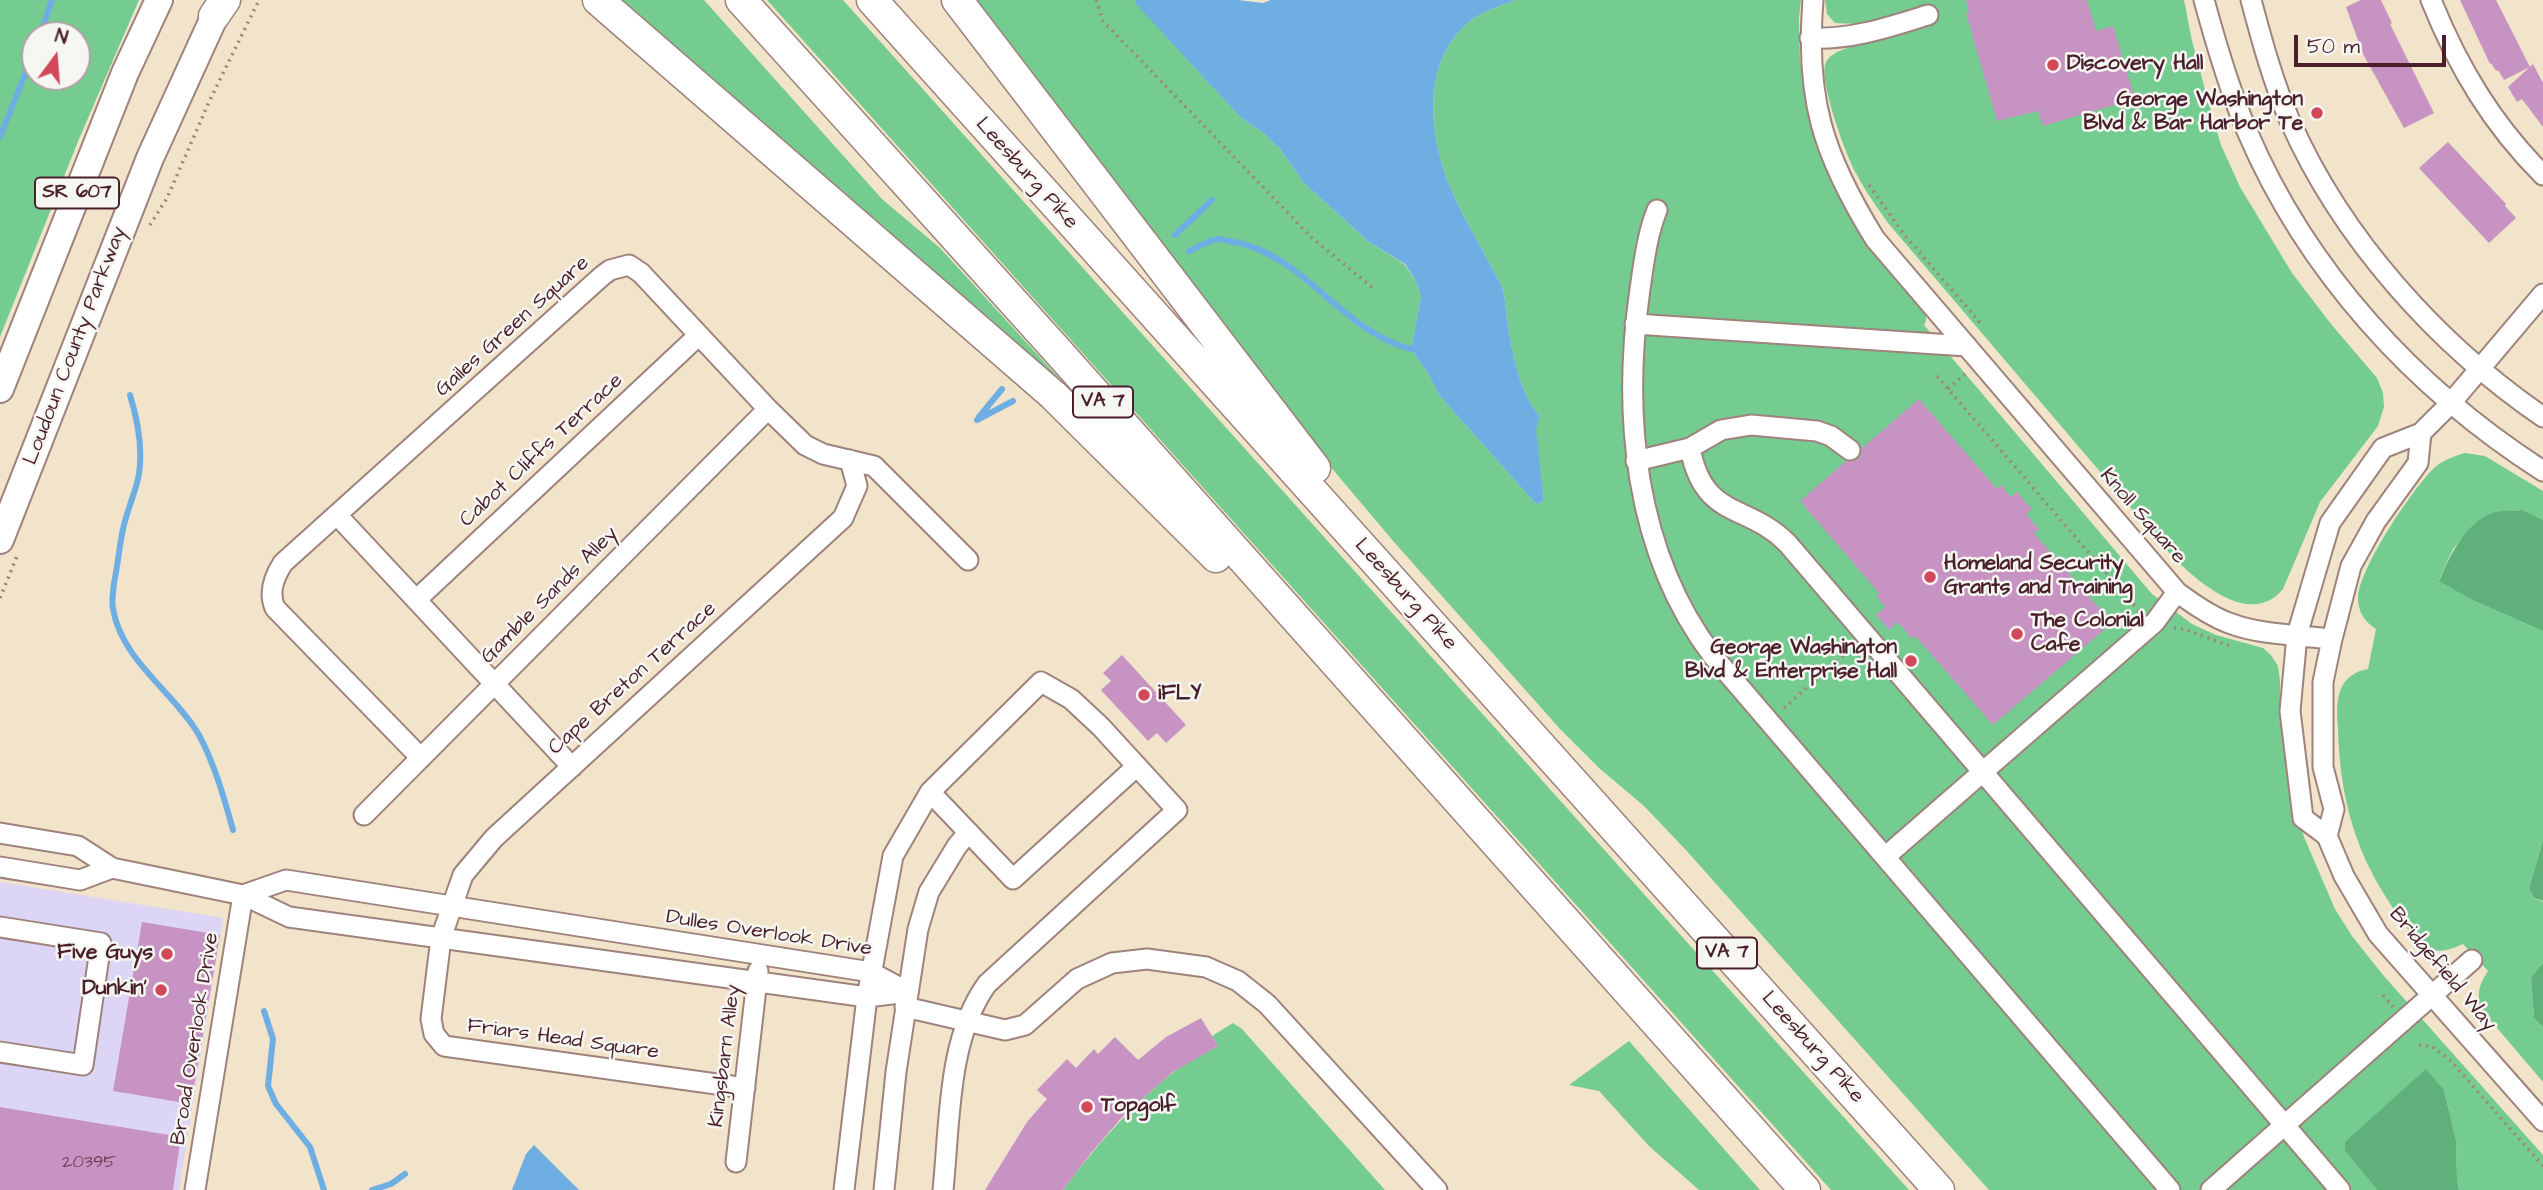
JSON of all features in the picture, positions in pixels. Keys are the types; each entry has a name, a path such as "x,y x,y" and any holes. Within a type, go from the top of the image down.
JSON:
{"highway":[{"path":"598,0 1053,395 1462,806"},
{"name":"VA 7","path":"741,0 1805,1190"},
{"name":"Leesburg Pike","path":"872,0 1939,1190"},
{"path":"957,0 1336,495 1515,716"}],"main road":[{"name":"SR 607","path":"0,389 115,99 159,0"},
{"name":"Loudoun County Parkway","path":"9,546 150,158 220,5"}],"street":[{"name":"Knoll Square","path":"1813,0 1811,81 1819,119 1833,162 1851,201 1875,239 2177,592 2199,608 2229,623 2332,639"},
{"path":"2204,0 2216,44 2247,131 2267,173 2315,253 2372,326 2403,360 2450,404 2510,450 2543,471"},
{"path":"2251,0 2267,57 2290,121 2317,173 2362,243 2426,320 2479,369 2543,417"},
{"path":"2431,0 2447,40 2471,85 2510,140 2543,175"},
{"path":"1810,38 1835,39 1863,34 1928,15"},
{"path":"1657,210 1648,242 1635,324 1633,412 1636,461 1644,509 1653,537 1694,628 1713,656 2170,1190"},
{"name":"Gailes Green Square","path":"421,758 275,608 272,600 276,573 283,563 610,270 629,265 641,273 805,445 823,454 874,466 968,560"},
{"name":"Bridgefield Way","path":"2543,294 2450,404 2421,433 2383,448 2330,523 2297,635 2290,711 2303,818 2327,836 2360,906 2378,934 2543,1121"},
{"path":"1635,324 1969,350"},
{"name":"Cabot Cliffs Terrace","path":"416,600 699,335"},
{"name":"Gamble Sands Alley","path":"364,815 768,409"},
{"path":"1636,461 1690,448 1721,430 1751,425 1817,431 1831,436 1850,450"},
{"path":"2327,836 2334,809 2323,767 2323,682 2332,639 2351,566 2376,522 2418,463 2421,433"},
{"path":"1690,448 1697,474 1716,501 1770,528 1783,539 2340,1190"},
{"name":"Cape Breton Terrace","path":"441,938 463,875 478,855 843,518 857,486 850,460"},
{"path":"337,515 572,766"},
{"path":"1885,857 2157,620 2177,592"},
{"path":"844,1190 867,997 892,856 930,792 1041,682 1071,699 1101,727 1177,810 986,984 974,1001 961,1040 955,1074 943,1190"},
{"path":"930,792 1013,879 1137,766"},
{"path":"0,833 78,846 112,868 243,895 289,917 867,997 907,1000 967,1021 1005,1030 1025,1025 1077,979 1112,963 1147,959 1206,967 1238,981 1267,1004 1437,1190"},
{"path":"884,1190 918,929 929,892 968,833"},
{"path":"0,867 80,880 112,868"},
{"name":"Dulles Overlook Drive","path":"243,895 286,880 871,972 907,1000"},
{"name":"Broad Overlook Drive","path":"195,1190 243,895"},
{"path":"0,927 101,943 83,1065 0,1052"},
{"name":"Friars Head Square","path":"441,938 431,1019 434,1034 444,1046 745,1088"},
{"name":"Kingsbarn Alley","path":"736,1161 760,955"},
{"path":"2211,1190 2472,960"}],"path":[{"path":"146,232 167,198 209,102 259,0"},
{"path":"1096,0 1103,21 1256,181 1311,237 1374,289"},
{"path":"1865,177 1906,237 1979,321 1969,350 1968,372 1948,389"},
{"path":"1937,376 2140,612 2144,607 2168,630 2184,629 2203,638 2242,649"},
{"path":"0,598 9,546"},
{"path":"1769,722 1866,636"},
{"path":"2418,1045 2431,1046 2450,1060 2543,1166"}],"shaded area":[{"path":"0,882 223,918 179,1190 0,1190"}],"green space":[{"path":"0,0 139,0 79,139 0,337"},
{"path":"619,0 704,0 882,199 940,248 1080,401 735,100"},
{"path":"767,0 843,0 1909,1190 1831,1190"},
{"path":"973,0 1135,0 1240,117 1280,149 1304,183 1369,242 1404,264 1416,281 1421,297 1411,349 1439,395 1536,504 1544,501 1535,429 1540,416 1526,394 1516,366 1502,287 1456,201 1438,148 1433,103 1442,59 1453,40 1473,19 1516,0 1801,0 1800,60 1808,106 1926,306 1924,325 2152,594 2192,624 2216,635 2263,648 2271,655 2278,666 2280,681 2280,713 2287,779 2304,837 2335,909 2352,936 2383,975 2543,1155 2543,1190 2459,1190 2456,1140 2444,1090 2345,1151 2377,1190 1989,1190 1685,849 1644,806 1599,768 1560,729 1394,542 1253,375"},
{"path":"1825,0 2184,0 2192,41 2221,145 2240,187 2292,273 2377,378 2383,393 2384,407 2378,426 2320,502 2283,589 2270,600 2255,604 2240,603 2224,597 2195,577 2171,555 1888,223 1867,193 1852,164 1830,103 1824,74 1827,60 1835,53 1861,43 1855,24 1835,23 1827,14"},
{"path":"2465,453 2485,456 2543,491 2543,520 2523,510 2495,512 2474,524 2453,549 2439,580 2472,600 2543,631 2543,840 2529,888 2534,898 2543,902 2543,963 2531,977 2534,1018 2543,1027 2543,1082 2480,1008 2480,989 2488,971 2463,944 2437,951 2422,945 2386,898 2362,852 2350,818 2340,765 2337,714 2339,696 2348,679 2359,671 2368,669 2376,629 2363,616 2358,603 2367,568 2401,510 2425,477 2442,462"},
{"path":"2523,510 2543,520 2543,631 2472,600 2439,581 2460,540 2475,523 2495,512"},
{"path":"2543,840 2543,901 2534,898 2529,888"},
{"path":"2543,963 2543,1027 2534,1018 2531,977"},
{"name":"Topgolf","path":"1233,1023 1242,1029 1385,1190 1063,1190 1100,1143 1141,1100 1176,1070 1218,1046 1212,1036"},
{"path":"1629,1041 1760,1190 1699,1190 1649,1146 1599,1091 1569,1085"},
{"path":"2426,1069 2444,1090 2456,1140 2459,1190 2377,1190 2345,1151 2345,1142"}],"water":[{"path":"1135,0 1238,0 1263,3 1271,0 1516,0 1479,15 1453,40 1442,59 1436,80 1434,125 1444,170 1452,191 1502,287 1516,366 1526,394 1540,416 1536,430 1544,501 1536,504 1439,395 1411,349 1421,297 1416,281 1405,264 1369,242 1304,183 1280,149 1240,117"},
{"path":"534,1145 579,1190 512,1190 526,1154"}],"building":[{"name":"Discovery Hall","path":"1966,0 2087,0 2096,31 2113,26 2135,99 2043,126 2038,111 1997,121 1966,13 1969,13"},
{"path":"2361,0 2381,0 2434,113 2404,128 2363,54 2346,7"},
{"path":"2460,0 2496,0 2530,67 2504,80 2490,64"},
{"path":"2533,64 2543,83 2543,127 2522,99 2517,102 2508,87"},
{"path":"2448,142 2516,218 2489,243 2419,168"},
{"path":"1919,399 1997,489 2001,485 2011,497 2017,492 2032,509 2026,514 2039,529 2034,533 2112,623 1993,725 1915,636 1912,639 1898,622 1889,630 1876,615 1885,607 1876,596 1879,593 1800,501 1846,461 1859,458 1862,448"},
{"path":"1122,655 1186,725 1166,743 1157,733 1148,741 1101,690 1111,681 1103,673"},
{"path":"142,922 220,935 191,1104 113,1091"},
{"name":"Topgolf","path":"1201,1018 1218,1046 1173,1072 1124,1115 1063,1190 985,1190 1027,1122 1047,1099 1037,1090 1067,1059 1076,1068 1094,1049 1098,1054 1115,1037 1138,1060 1166,1037"},
{"path":"0,1107 181,1137 173,1190 0,1190"}],"waterway":[{"path":"45,21 52,0"},
{"path":"0,137 21,84"},
{"path":"1175,235 1212,200"},
{"path":"1189,251 1219,239 1260,250 1283,262 1364,327 1411,349"},
{"path":"979,417 1002,389"},
{"path":"130,395 139,434 140,464 138,480 121,536 113,609 118,628 127,645 188,719 205,746 233,830"},
{"path":"977,420 1013,401"},
{"path":"264,1011 273,1039 268,1086 276,1104 310,1147 324,1190"},
{"path":"372,1190 391,1184 405,1174"}],"place":[{"name":"Discovery Hall","path":"2053,65"},
{"name":"George Washington Blvd & Bar Harbor Te","path":"2317,113"},
{"name":"Homeland Security Grants and Training","path":"1930,577"},
{"name":"The Colonial Cafe","path":"2017,634"},
{"name":"George Washington Blvd & Enterprise Hall","path":"1911,661"},
{"name":"iFLY","path":"1144,695"},
{"name":"Five Guys","path":"167,954"},
{"name":"Dunkin'","path":"161,990"},
{"name":"Topgolf","path":"1087,1107"}]}
